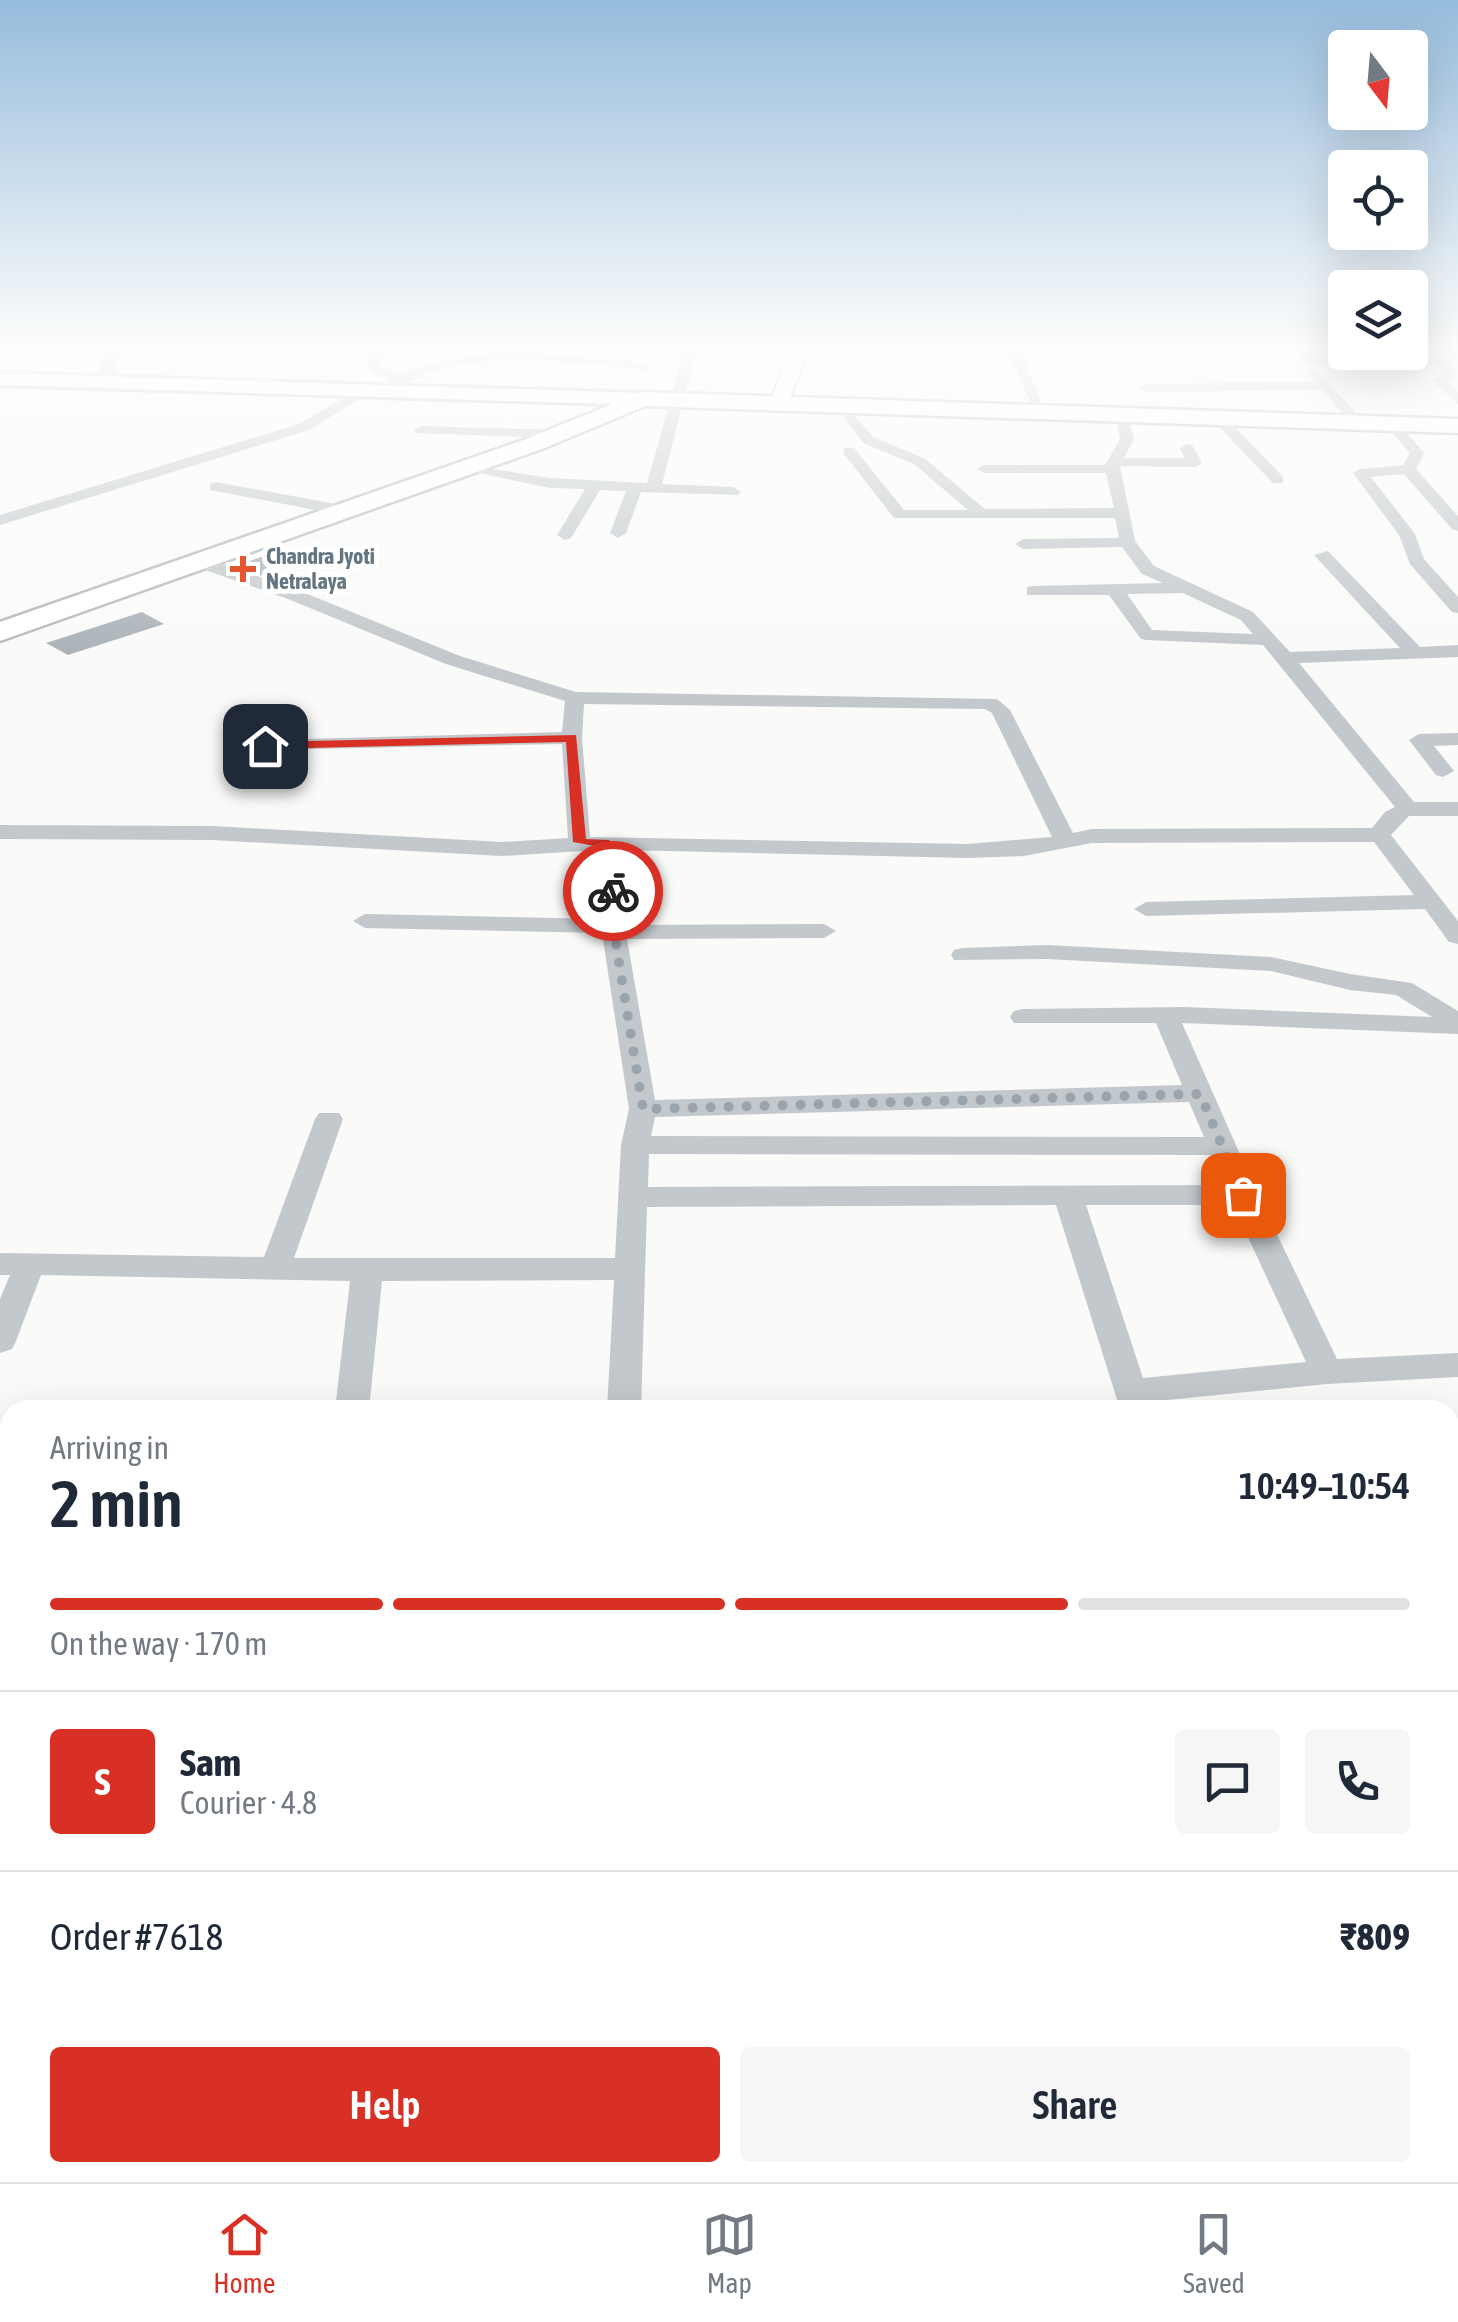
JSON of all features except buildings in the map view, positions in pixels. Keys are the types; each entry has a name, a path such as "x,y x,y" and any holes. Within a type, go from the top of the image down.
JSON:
{"highway":[{"path":"0,632 512,451"}],"street":[{"path":"0,520 229,451"},
{"path":"653,490 665,451"},
{"path":"892,451 919,460 980,512"},
{"path":"1121,451 1113,466 1126,542 1148,570 1235,609 1270,640 1409,810"},
{"path":"984,469 1195,463 1189,451"},
{"path":"1250,451 1278,480"},
{"path":"1408,469 1415,451"},
{"path":"849,452 895,512 1124,513"},
{"path":"462,468 523,480 732,492"},
{"path":"1408,469 1458,526"},
{"path":"1408,469 1360,473 1406,534 1416,560 1458,608"},
{"path":"565,536 596,486"},
{"path":"216,487 342,510"},
{"path":"618,533 634,489"},
{"path":"1023,544 1126,542"},
{"path":"1322,555 1415,653"},
{"path":"196,561 294,595 466,665 575,698 990,703 1000,710 1065,840"},
{"path":"1033,592 1189,588"},
{"path":"1116,592 1147,636 1270,640"},
{"path":"1285,658 1458,652"},
{"path":"575,698 572,738 592,843"},
{"path":"265,746 572,738"},
{"path":"1444,770 1419,740 1458,739"},
{"path":"1380,835 1386,820 1409,810 1458,809"},
{"path":"0,832 212,833 502,849 592,843 967,851 1024,850 1065,840 1155,834 1380,835"},
{"path":"1380,835 1458,937"},
{"path":"592,843 613,853 614,929 643,1109 636,1145 624,1400"},
{"path":"1146,909 1430,902"},
{"path":"365,921 614,929 824,930"},
{"path":"964,955 1047,952 1288,966 1350,982 1403,988 1458,1024"},
{"path":"1023,1017 1166,1016 1458,1024"},
{"path":"1166,1016 1243,1195 1327,1372"},
{"path":"643,1109 1200,1094"},
{"path":"275,1269 329,1120"},
{"path":"636,1145 1221,1146"},
{"path":"1068,1195 1133,1400"},
{"path":"634,1197 1243,1195"},
{"path":"0,1341 14,1265 366,1270 631,1268"},
{"path":"353,1400 366,1270"},
{"path":"1140,1400 1147,1389 1327,1372 1456,1370"}],"way so far":[{"path":"613,891 614,932 643,1109 1200,1094 1243,1195"}],"place":[{"name":"Chandra Jyoti Netralaya","path":"243,569"}],"route":[{"path":"265,746 572,738 579,842 604,843 613,853 613,891"}]}
